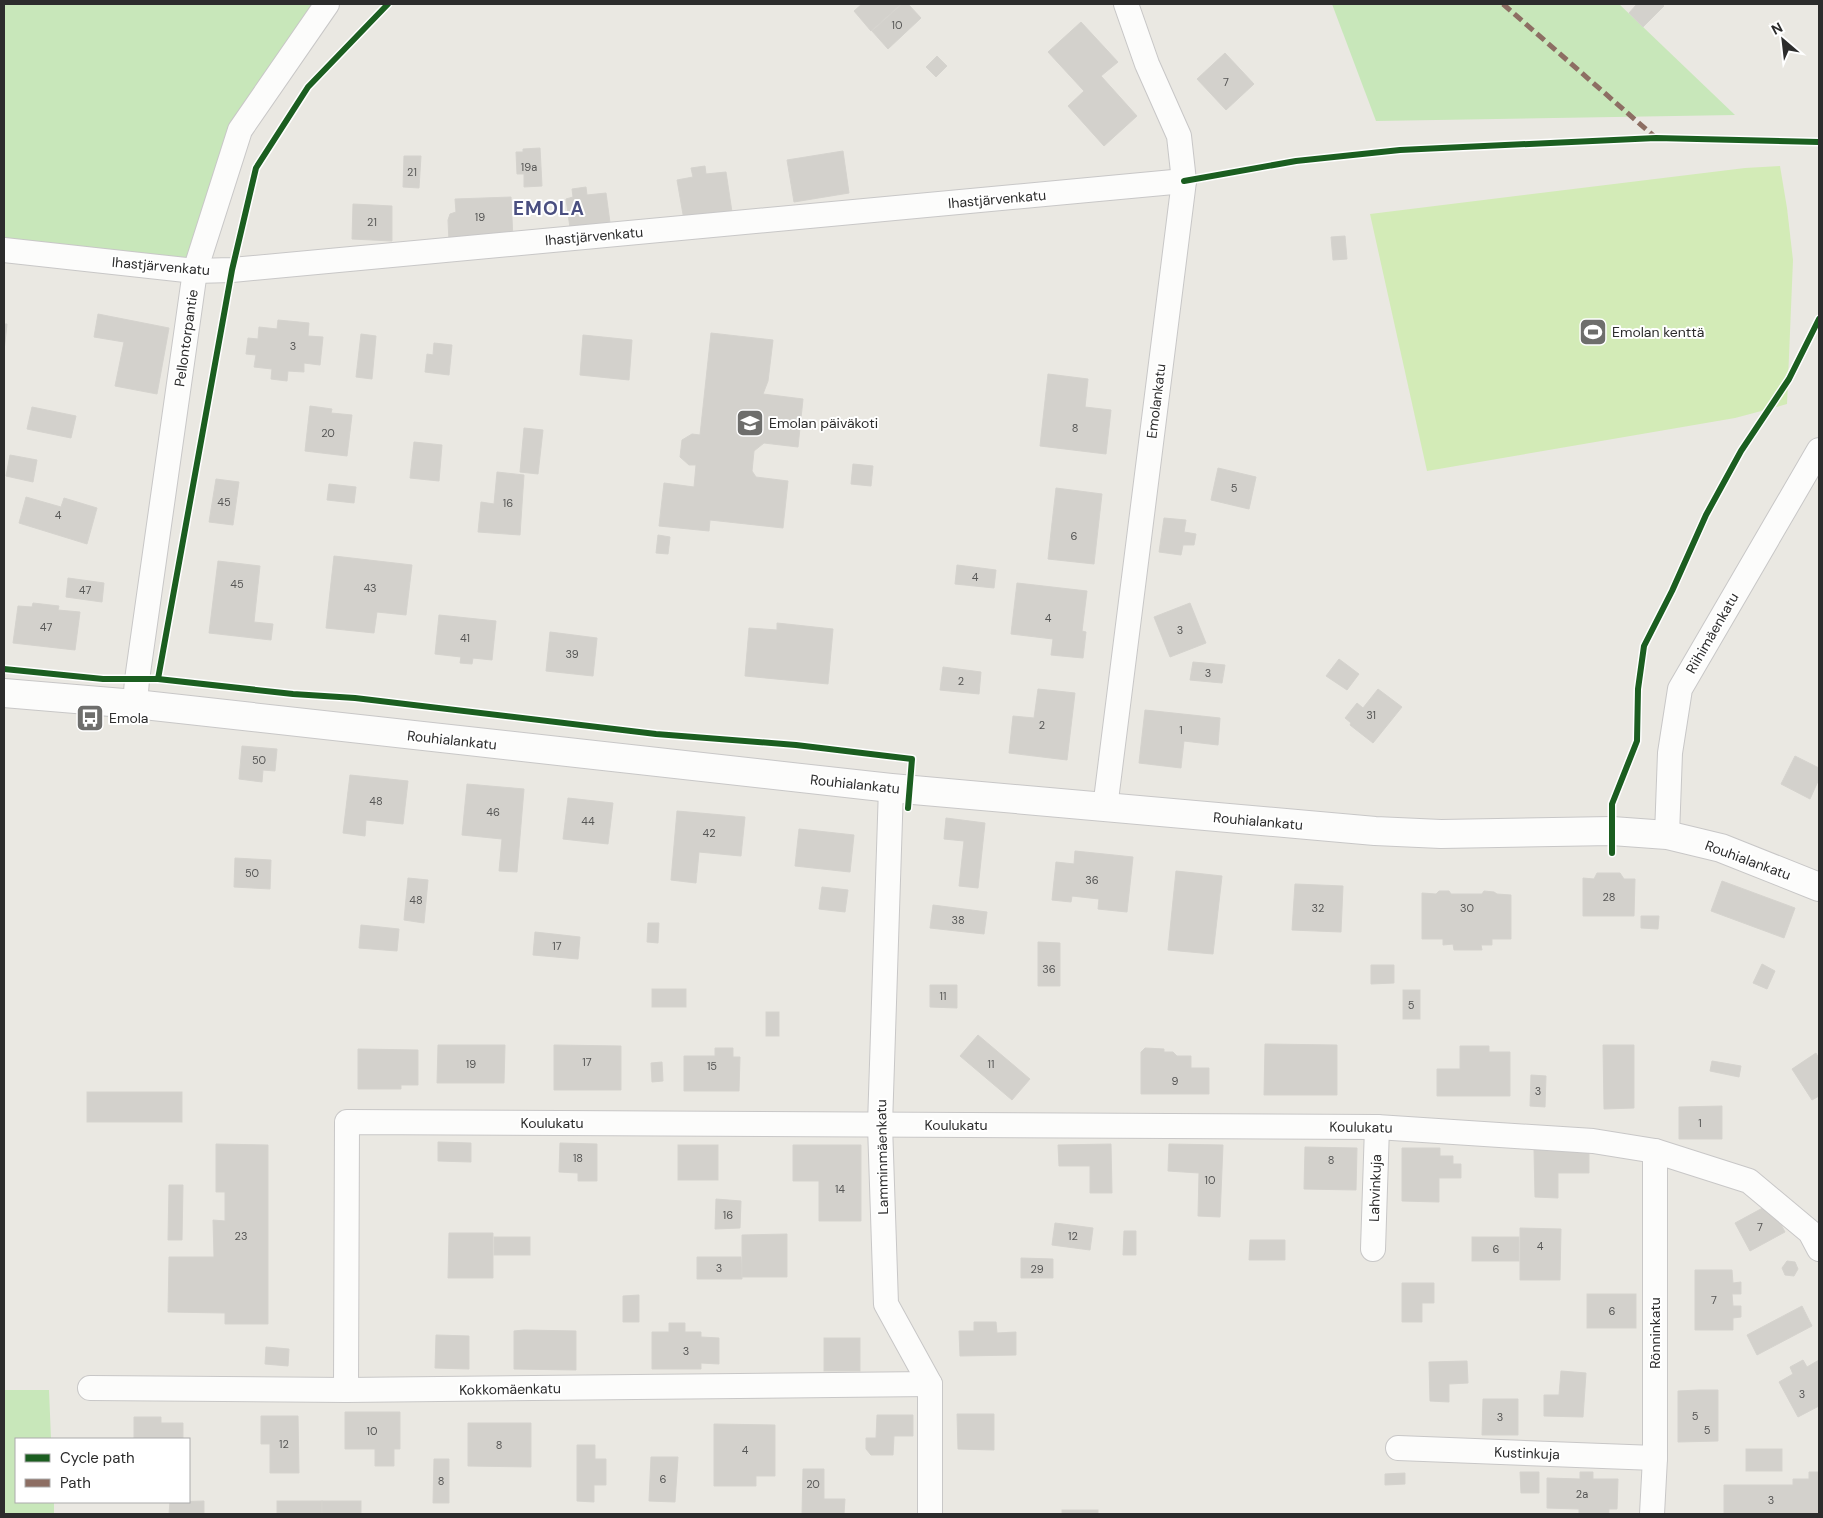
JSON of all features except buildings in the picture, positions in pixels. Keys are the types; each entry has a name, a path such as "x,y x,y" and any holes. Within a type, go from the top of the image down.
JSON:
{"street":[{"name":"Pellontorpantie","path":"135,704 195,271 240,130 327,4"},
{"name":"Emolankatu","path":"1105,808 1184,181 1179,136 1148,64 1126,4"},
{"name":"Ihastjärvenkatu","path":"4,250 195,271 232,270 1184,181"},
{"name":"Riihimäenkatu","path":"1667,835 1670,754 1680,689 1819,450"},
{"name":"Rouhialankatu","path":"4,693 135,704 891,788 1105,808 1375,831 1441,834 1612,831 1667,835 1720,848 1819,887"},
{"name":"Lamminmäenkatu","path":"891,788 880,1125 886,1304 930,1384 930,1514"},
{"name":"Koulukatu","path":"346,1390 347,1122 1377,1127 1592,1141 1655,1151 1749,1182 1815,1240"},
{"name":"Lahvinkuja","path":"1373,1249 1377,1127"},
{"name":"Rönninkatu","path":"1652,1514 1655,1458 1655,1151"},
{"name":"Kokkomäenkatu","path":"90,1388 346,1390 930,1384"},
{"name":"Kustinkuja","path":"1398,1448 1655,1458"}],"green space":[{"path":"4,4 327,4 240,130 195,271 4,250"},
{"path":"1332,4 1619,4 1735,115 1376,121"},
{"name":"Emolan kenttä","path":"1780,166 1793,260 1787,404 1735,418 1427,471 1370,214 1745,168"},
{"path":"4,1390 49,1390 51,1438 15,1438 15,1503 54,1503 54,1514 4,1514"}],"marked path":[{"path":"1503,4 1656,138"}],"cycle path":[{"path":"158,679 232,270 256,168 308,87 388,4"},
{"path":"1184,181 1296,161 1400,150 1656,138 1819,142"},
{"path":"1612,853 1612,804 1637,741 1638,689 1644,646 1672,591 1706,515 1741,451 1789,379 1819,319"},
{"path":"4,669 103,679 158,679 293,694 355,698 656,734 796,745 912,759 908,808"}],"place":[{"name":"Emolan kenttä","path":"1593,332"},
{"name":"Emolan päiväkoti","path":"750,423"},
{"name":"Emola","path":"90,718"}],"district":[{"name":"EMOLA","path":"549,208"}]}
